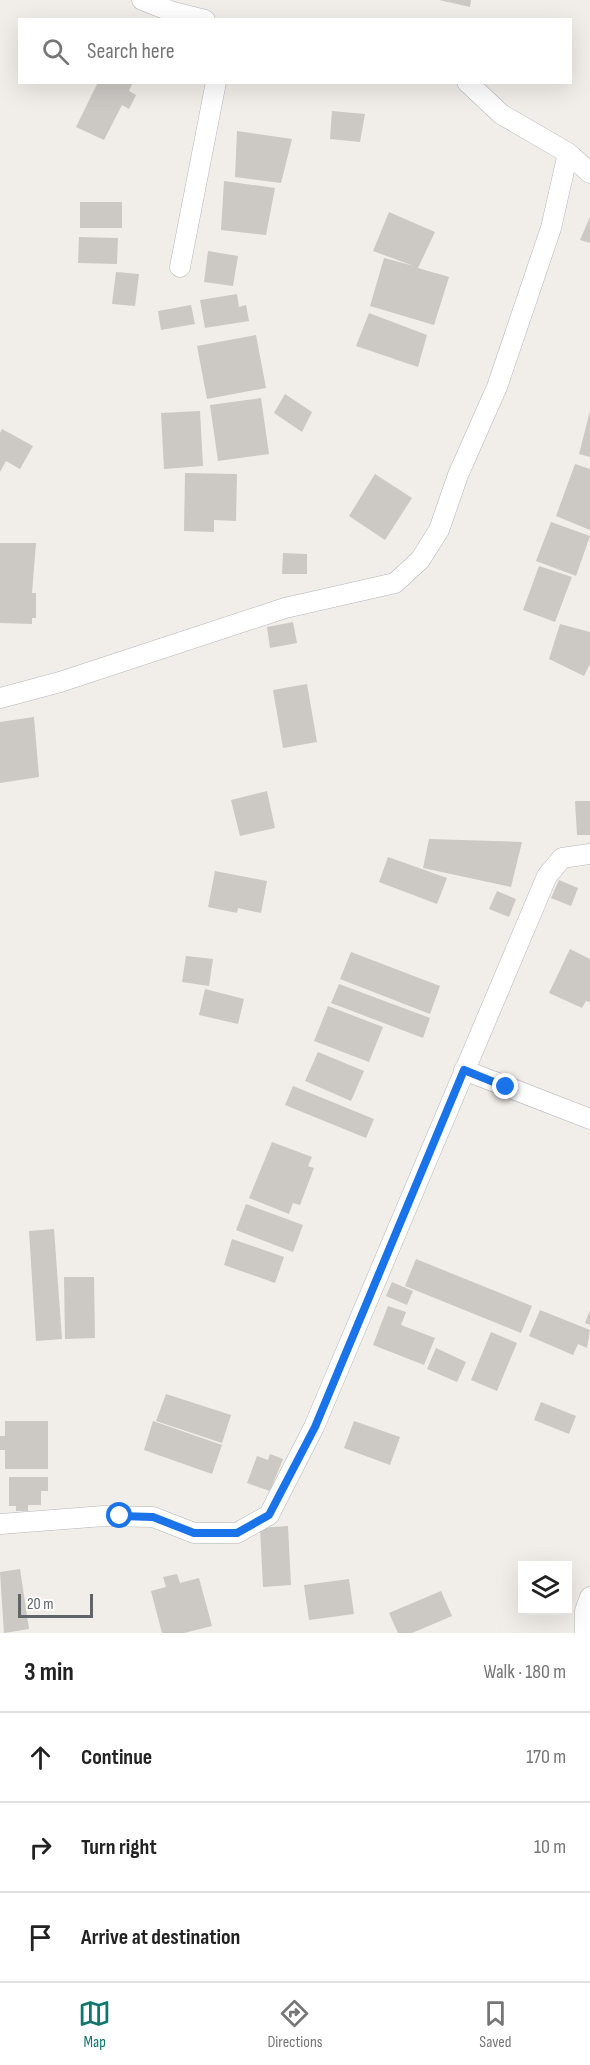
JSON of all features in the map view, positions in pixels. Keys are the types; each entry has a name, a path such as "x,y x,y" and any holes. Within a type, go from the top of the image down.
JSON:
{"street":[{"path":"142,0 172,12 196,18"},
{"path":"180,267 216,84"},
{"path":"469,84 501,114 568,153 590,173"},
{"path":"0,698 60,682 285,608 395,584 420,560 439,530 458,475 497,387 551,228 568,153"},
{"path":"0,1524 104,1516 153,1517 194,1533 237,1533 269,1515 315,1427 547,876 562,858 590,854"},
{"path":"464,1070 590,1119"},
{"path":"585,1633 585,1611 590,1597"}],"building":[{"path":"439,0 471,0 470,7"},
{"path":"97,84 132,84 129,91 136,95 129,109 122,105 104,140 76,127"},
{"path":"332,111 365,114 360,142 330,139"},
{"path":"237,131 292,139 281,183 235,177"},
{"path":"224,181 275,188 266,235 221,230"},
{"path":"80,202 122,202 122,228 80,228"},
{"path":"389,212 435,232 418,268 449,277 434,325 370,306 384,258 414,266 373,251"},
{"path":"590,217 590,243 580,240"},
{"path":"79,237 118,238 117,264 78,263"},
{"path":"208,251 238,256 233,286 204,282"},
{"path":"116,272 139,274 135,306 112,304"},
{"path":"237,294 239,307 246,305 249,321 205,328 200,300"},
{"path":"191,305 195,324 161,330 158,311"},
{"path":"369,313 427,335 418,367 356,346"},
{"path":"256,335 266,388 207,399 197,346"},
{"path":"285,394 312,412 302,432 274,413"},
{"path":"261,398 269,454 218,461 210,405"},
{"path":"200,411 203,466 164,469 161,413"},
{"path":"590,411 590,457 579,454"},
{"path":"2,429 33,446 20,469 6,461 0,472 0,433"},
{"path":"575,464 590,469 590,530 556,516"},
{"path":"185,473 237,474 236,521 214,520 214,532 184,531"},
{"path":"375,474 412,498 385,540 349,516"},
{"path":"551,522 590,536 576,576 536,561"},
{"path":"0,543 36,543 32,593 36,593 36,618 32,618 32,624 0,623"},
{"path":"283,553 307,554 307,574 282,574"},
{"path":"539,566 572,577 555,622 523,610"},
{"path":"293,622 297,643 270,648 267,627"},
{"path":"560,624 590,632 590,664 584,676 549,659"},
{"path":"307,684 317,742 283,748 273,690"},
{"path":"34,717 39,777 0,783 0,722"},
{"path":"267,791 275,828 240,836 231,800"},
{"path":"575,801 590,801 590,835 577,835"},
{"path":"429,839 522,842 511,887 423,868"},
{"path":"388,857 447,878 437,904 379,882"},
{"path":"215,871 267,881 261,913 238,908 237,913 208,907"},
{"path":"559,880 578,888 571,906 551,898"},
{"path":"497,891 516,899 509,917 489,909"},
{"path":"570,949 590,959 590,1002 586,1001 582,1008 549,993"},
{"path":"351,952 440,986 430,1014 340,979"},
{"path":"186,956 213,959 209,986 182,982"},
{"path":"339,984 430,1018 423,1038 331,1003"},
{"path":"205,989 244,999 238,1024 199,1015"},
{"path":"328,1006 383,1027 369,1062 314,1041"},
{"path":"318,1052 364,1071 351,1101 305,1081"},
{"path":"293,1086 374,1119 366,1138 285,1105"},
{"path":"272,1142 312,1157 308,1166 314,1168 300,1205 293,1203 289,1214 249,1198"},
{"path":"246,1204 303,1225 293,1252 236,1230"},
{"path":"54,1229 62,1339 36,1341 29,1231"},
{"path":"232,1239 284,1257 275,1283 224,1265"},
{"path":"416,1259 532,1306 521,1333 405,1286"},
{"path":"64,1277 94,1277 95,1338 65,1339"},
{"path":"392,1282 413,1291 407,1305 386,1296"},
{"path":"388,1306 406,1312 401,1325 435,1338 424,1365 373,1345"},
{"path":"540,1310 590,1330 587,1348 578,1344 573,1355 529,1336"},
{"path":"590,1310 590,1325 585,1323"},
{"path":"491,1332 517,1343 497,1391 471,1380"},
{"path":"436,1348 466,1362 457,1382 427,1369"},
{"path":"166,1394 231,1415 222,1443 156,1421"},
{"path":"541,1402 576,1416 569,1434 534,1420"},
{"path":"5,1421 48,1421 48,1469 5,1469 5,1450 0,1450 0,1436 5,1436"},
{"path":"153,1421 222,1445 212,1474 144,1450"},
{"path":"354,1421 400,1437 390,1465 344,1448"},
{"path":"270,1454 283,1459 270,1491 247,1483 257,1456 268,1460"},
{"path":"9,1477 48,1477 48,1491 41,1491 41,1505 28,1505 28,1511 16,1511 16,1506 9,1506"},
{"path":"288,1526 291,1585 263,1587 260,1528"},
{"path":"20,1569 29,1629 4,1633 0,1572"},
{"path":"177,1574 180,1583 199,1578 212,1626 184,1633 162,1633 151,1591 166,1587 163,1577"},
{"path":"349,1579 354,1614 309,1620 304,1585"},
{"path":"441,1591 452,1616 412,1633 398,1633 389,1613"}],"route":[{"path":"120,1516 153,1517 194,1533 237,1533 269,1515 315,1427 464,1070 506,1087"}]}
